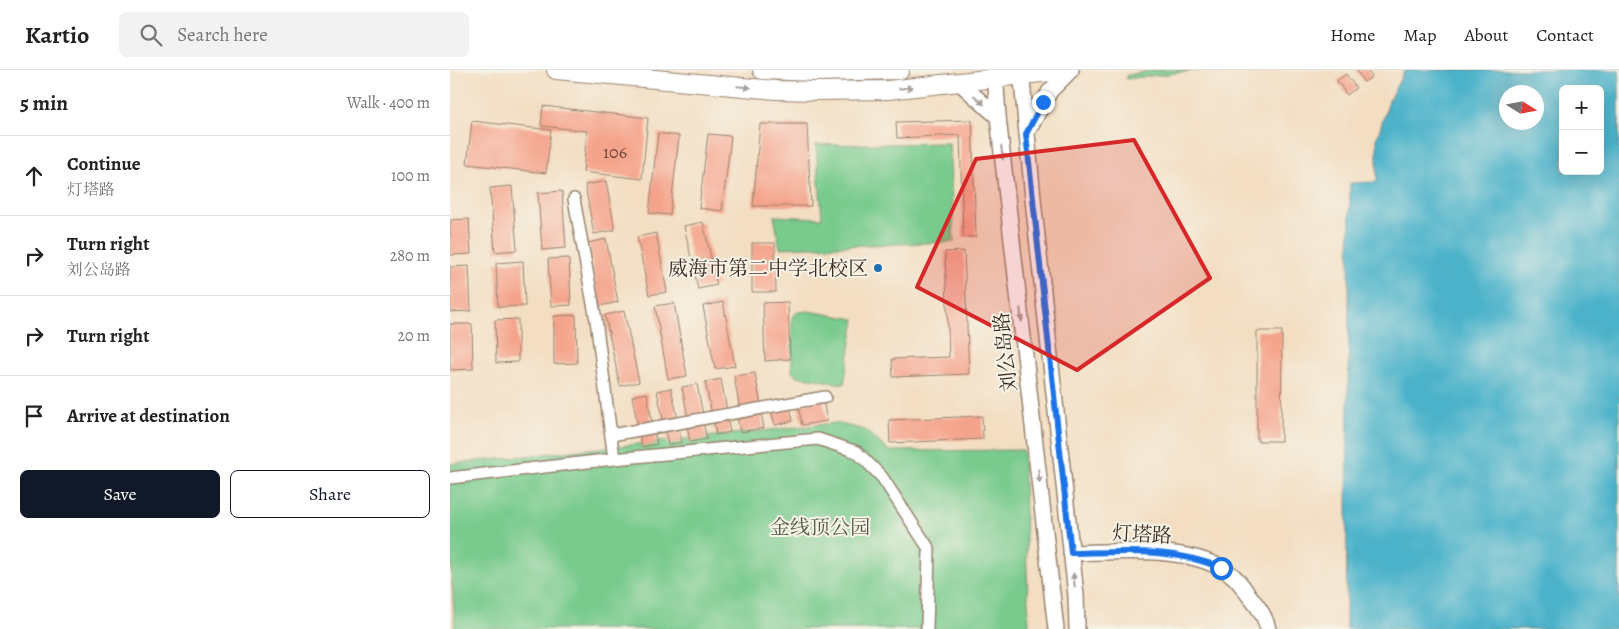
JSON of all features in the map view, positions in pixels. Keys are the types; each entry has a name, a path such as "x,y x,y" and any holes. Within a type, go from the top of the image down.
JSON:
{"main road":[{"path":"556,70 776,90 816,91 881,90 960,83 996,75 1069,70"},
{"path":"762,70 900,70"},
{"path":"1026,134 1050,91 1069,70"},
{"path":"1022,73 1026,134 1076,596 1077,629"},
{"name":"刘公岛路","path":"996,75 998,117 1056,629"},
{"path":"960,83 998,117"},
{"name":"灯塔路","path":"1071,553 1167,553 1204,561 1234,576 1257,605 1267,621 1268,629"}],"street":[{"path":"574,199 596,320 614,459"},
{"path":"611,435 825,397"},
{"path":"450,478 614,459 818,440 857,452 882,476 929,549 927,629"}],"highlighted area":[{"path":"1134,140 1210,278 1077,370 917,287 976,159"}],"green space":[{"path":"1156,70 1200,70 1126,79 1127,75"},
{"path":"949,143 954,242 780,248 774,216 822,218 816,145"},
{"path":"808,311 855,319 844,384 797,376 792,372 792,317 798,312"},
{"name":"金线顶公园","path":"836,423 865,430 889,451 1023,450 1029,629 455,629 450,551 450,464"}],"water":[{"path":"1405,70 1619,70 1619,629 1346,629 1350,183 1377,182 1377,138 1390,98"}],"building":[{"path":"1356,70 1367,70 1372,77 1364,82"},
{"path":"1346,74 1356,88 1347,95 1337,81"},
{"path":"543,106 648,118 642,179 583,172 587,131 541,126"},
{"path":"972,120 976,237 963,237 960,135 897,138 896,122"},
{"path":"472,121 551,130 546,173 467,164"},
{"path":"760,124 807,124 811,206 753,206"},
{"path":"658,133 679,136 670,215 649,213"},
{"path":"708,134 731,136 722,211 699,208"},
{"path":"606,181 615,230 594,234 585,185"},
{"path":"512,186 517,250 495,252 490,188"},
{"path":"562,191 566,248 542,250 538,193"},
{"path":"469,219 471,254 450,255 450,220"},
{"path":"703,222 717,285 698,289 684,226"},
{"path":"656,233 667,292 649,295 637,237"},
{"path":"606,239 618,302 600,306 588,243"},
{"path":"752,243 775,243 776,292 752,292"},
{"path":"964,251 969,374 893,377 892,359 949,357 945,252"},
{"path":"569,258 571,305 551,306 548,259"},
{"path":"523,261 525,306 498,307 496,263"},
{"path":"469,266 471,311 450,312 450,267"},
{"path":"723,302 735,366 715,369 703,306"},
{"path":"788,302 790,359 765,361 763,303"},
{"path":"674,303 687,376 668,379 655,306"},
{"path":"624,311 639,382 620,386 605,315"},
{"path":"576,315 577,363 554,364 554,316"},
{"path":"518,319 518,362 496,363 495,320"},
{"path":"450,324 472,324 473,369 450,370"},
{"path":"1257,331 1282,331 1281,441 1257,441"},
{"path":"755,373 761,406 740,410 734,376"},
{"path":"721,379 727,411 712,414 705,382"},
{"path":"697,384 703,415 688,418 682,387"},
{"path":"671,388 678,419 664,423 657,391"},
{"path":"647,393 652,423 638,426 632,396"},
{"path":"823,400 827,421 802,425 798,405"},
{"path":"790,406 793,421 775,425 771,410"},
{"path":"761,412 764,428 740,432 737,416"},
{"path":"982,416 983,439 890,443 889,420"},
{"path":"727,418 730,432 716,435 713,420"},
{"path":"703,422 707,439 690,442 687,425"},
{"path":"679,427 682,442 668,445 665,430"},
{"path":"654,431 657,444 642,447 639,433"}],"place":[{"name":"威海市第二中学北校区","path":"878,268"}],"route":[{"path":"1043,102 1026,134 1071,553 1167,553 1204,561 1221,568"}]}
